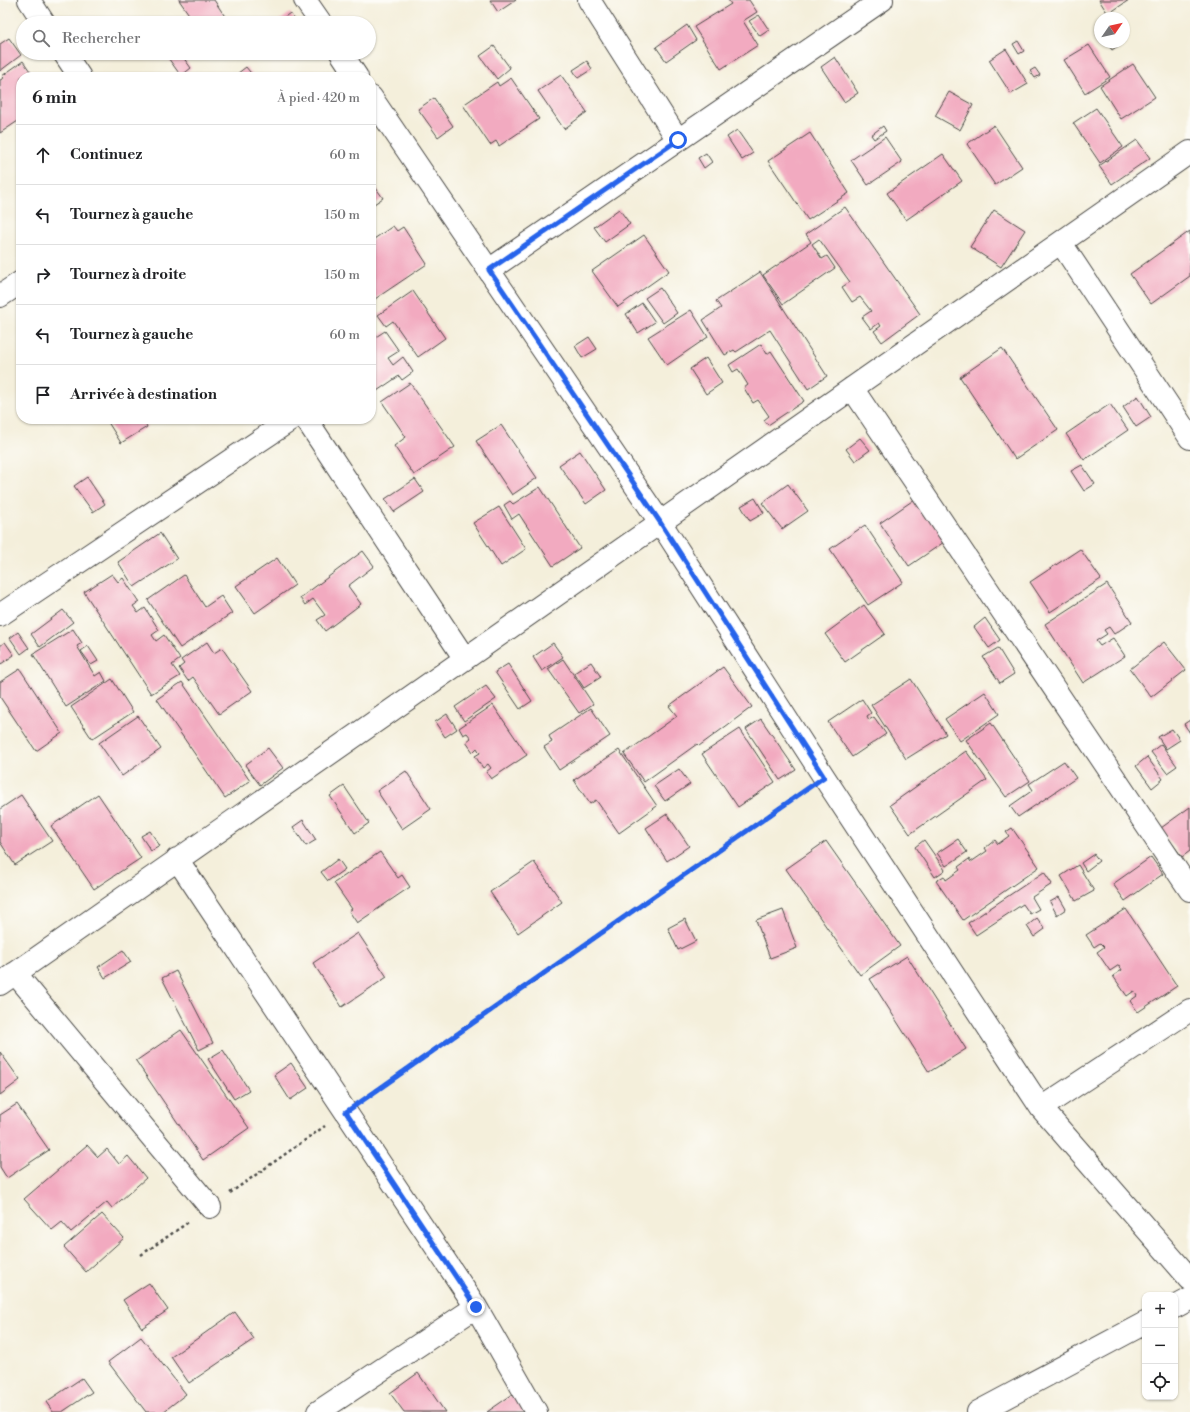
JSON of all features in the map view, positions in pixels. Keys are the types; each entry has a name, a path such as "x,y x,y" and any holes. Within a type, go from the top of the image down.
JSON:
{"street":[{"path":"29,0 39,16"},
{"path":"305,0 316,16"},
{"path":"589,0 678,140"},
{"path":"489,270 882,0"},
{"path":"69,60 77,72"},
{"path":"346,60 354,72"},
{"path":"376,104 660,522 824,777 1041,1108 1190,1279"},
{"path":"210,1207 7,978 1190,152"},
{"path":"1060,243 1190,438"},
{"path":"0,296 16,285"},
{"path":"852,388 1190,890"},
{"path":"0,614 285,424"},
{"path":"309,424 465,659"},
{"path":"177,859 476,1307 536,1412"},
{"path":"1041,1108 1190,1010"},
{"path":"1178,1305 1190,1299"},
{"path":"318,1412 476,1307"},
{"path":"978,1412 1142,1325"}],"path":[{"path":"141,1255 824,777"}],"building":[{"path":"179,0 214,0 225,16 190,16"},
{"path":"490,0 516,0 498,12"},
{"path":"728,0 749,0 757,12 743,21 758,45 721,69 694,27 731,4"},
{"path":"1099,0 1129,0 1111,12 1107,12"},
{"path":"759,15 769,30 760,36 749,21"},
{"path":"687,25 696,40 666,61 656,47"},
{"path":"9,38 16,48 16,59 0,71 0,44"},
{"path":"1018,41 1024,51 1019,54 1013,44"},
{"path":"1089,45 1110,77 1085,93 1064,60"},
{"path":"494,46 510,68 497,79 480,56"},
{"path":"1006,49 1028,84 1011,94 989,60"},
{"path":"835,57 858,93 844,102 821,67"},
{"path":"170,60 185,60 191,68 186,72 178,72"},
{"path":"23,61 31,72 16,72 16,122 0,133 0,80 4,78 2,76"},
{"path":"587,61 592,69 578,78 573,70"},
{"path":"1133,64 1155,97 1121,119 1100,86"},
{"path":"246,67 250,72 240,72"},
{"path":"1035,68 1040,75 1035,78 1030,71"},
{"path":"561,75 587,112 564,129 538,91"},
{"path":"511,78 539,119 499,146 496,141 490,145 463,105 497,82 499,86"},
{"path":"949,92 973,105 960,130 935,116"},
{"path":"434,98 453,126 438,137 418,109"},
{"path":"1096,108 1123,147 1100,163 1073,123"},
{"path":"994,125 1022,167 995,185 967,144"},
{"path":"883,126 886,131 874,139 871,135"},
{"path":"737,130 753,153 742,160 727,137"},
{"path":"810,133 849,193 808,220 768,161"},
{"path":"885,137 902,162 868,185 851,160"},
{"path":"1137,140 1150,158 1112,184 1099,166"},
{"path":"706,153 712,162 704,168 698,158"},
{"path":"943,154 962,181 906,220 887,193"},
{"path":"376,188 383,198 376,203"},
{"path":"845,207 920,314 882,342 874,331 881,326 879,323 871,329 862,317 871,311 860,297 852,302 842,287 850,282 819,239 812,244 822,259 827,256 835,268 783,304 763,275 811,242 806,234"},
{"path":"619,209 630,224 605,242 594,227"},
{"path":"994,210 1025,230 1001,267 970,247"},
{"path":"393,226 397,231 403,227 427,264 376,298 376,238"},
{"path":"1190,231 1190,276 1151,304 1130,274"},
{"path":"644,235 669,271 618,307 592,271"},
{"path":"760,272 827,376 808,389 770,330 736,352 734,350 725,355 703,320 721,308 716,301"},
{"path":"660,288 677,313 663,323 645,298"},
{"path":"413,291 445,338 418,357 393,321 386,326 378,315"},
{"path":"642,303 655,322 638,333 626,314"},
{"path":"691,310 708,337 667,365 648,337"},
{"path":"385,331 399,351 388,358 393,365 403,357 413,372 402,380 399,376 376,392 376,337"},
{"path":"589,337 597,349 582,358 575,346"},
{"path":"761,344 767,354 771,351 804,401 768,425 764,420 769,416 758,400 753,403 744,388 748,385 738,369 733,372 729,365"},
{"path":"1002,348 1058,430 1015,459 960,377"},
{"path":"706,358 722,383 706,394 690,369"},
{"path":"410,383 455,447 414,475 394,446 406,437 382,402"},
{"path":"1138,396 1151,417 1136,427 1123,407"},
{"path":"1110,404 1128,430 1084,460 1066,434"},
{"path":"109,424 146,424 147,427 121,443"},
{"path":"501,425 537,478 512,495 476,441"},
{"path":"860,438 870,450 855,461 846,449"},
{"path":"580,451 606,490 586,504 559,465"},
{"path":"1082,465 1095,484 1084,491 1071,471"},
{"path":"87,477 105,504 93,512 74,486"},
{"path":"415,479 424,492 394,512 385,499"},
{"path":"788,484 808,511 782,529 762,503"},
{"path":"540,487 580,548 553,566 519,514 512,519 504,505 510,501 513,504"},
{"path":"918,497 947,540 909,566 880,523"},
{"path":"755,498 764,513 750,521 741,506"},
{"path":"499,507 526,549 501,566 473,523"},
{"path":"865,525 903,582 868,605 830,549"},
{"path":"160,533 177,559 134,587 118,562"},
{"path":"1080,549 1101,579 1050,612 1030,582"},
{"path":"363,551 374,566 348,586 361,604 325,631 317,620 325,615 313,599 305,605 300,598"},
{"path":"277,558 295,585 255,613 236,586"},
{"path":"112,574 118,582 123,578 139,602 133,606 138,613 145,608 159,630 152,635 156,641 164,635 180,659 172,665 180,676 151,694 84,592"},
{"path":"184,575 205,607 221,596 232,613 180,648 148,600"},
{"path":"1107,584 1132,622 1114,634 1109,627 1104,630 1107,634 1096,641 1100,646 1113,638 1125,656 1083,683 1045,624"},
{"path":"864,605 885,634 845,662 825,634"},
{"path":"63,610 73,622 40,647 31,634"},
{"path":"985,618 1000,640 989,648 974,627"},
{"path":"73,629 82,643 77,646 95,676 101,672 106,681 66,707 33,654"},
{"path":"18,632 29,648 21,654 10,638"},
{"path":"5,642 14,655 1,664 0,646"},
{"path":"207,642 214,653 222,648 252,691 219,714 193,677 188,681 179,668 184,664 181,660"},
{"path":"1164,642 1186,670 1151,697 1130,669"},
{"path":"553,643 563,657 542,671 533,657"},
{"path":"88,646 98,661 91,665 81,651"},
{"path":"998,648 1014,674 1000,683 983,657"},
{"path":"563,659 593,704 579,713 548,669"},
{"path":"591,662 601,677 584,688 574,673"},
{"path":"508,664 532,701 520,709 495,672"},
{"path":"723,667 752,707 699,746 697,744 644,782 624,754 677,716 669,706"},
{"path":"20,669 62,733 36,751 0,697 0,682"},
{"path":"112,679 133,712 92,739 71,707"},
{"path":"911,679 946,734 906,759 871,705"},
{"path":"182,682 250,781 225,798 157,699"},
{"path":"486,686 496,699 464,721 455,707"},
{"path":"985,692 999,714 960,741 945,719"},
{"path":"862,699 871,713 867,716 869,720 874,717 886,734 852,757 828,722"},
{"path":"493,705 527,755 491,779 486,772 491,768 488,764 483,768 475,756 480,753 477,748 473,752 466,742 471,738 467,733 463,735 459,728"},
{"path":"591,708 610,736 559,770 544,747 552,742 549,736"},
{"path":"447,714 457,729 445,737 435,722"},
{"path":"138,716 161,749 122,776 99,743"},
{"path":"761,719 796,770 780,780 746,729"},
{"path":"1190,720 1190,733 1184,724"},
{"path":"991,723 1030,781 1006,797 966,740"},
{"path":"740,729 775,782 738,807 702,754"},
{"path":"1172,729 1180,740 1166,749 1158,737"},
{"path":"1161,744 1177,766 1167,773 1151,752"},
{"path":"268,748 283,768 260,785 245,765"},
{"path":"619,750 657,806 619,833 596,800 590,804 574,780"},
{"path":"966,751 987,780 910,834 890,805"},
{"path":"1147,757 1163,779 1152,788 1136,766"},
{"path":"1064,761 1076,778 1018,817 1010,806 1033,790 1029,784"},
{"path":"679,769 690,784 665,801 654,786"},
{"path":"406,771 431,809 402,829 377,791"},
{"path":"344,786 369,823 355,833 330,796"},
{"path":"98,794 141,858 94,889 51,826"},
{"path":"21,795 52,841 15,865 0,842 0,809"},
{"path":"1190,807 1190,851 1182,857 1161,828"},
{"path":"667,814 689,846 667,861 646,828"},
{"path":"303,820 316,840 306,846 293,827"},
{"path":"1012,828 1039,867 963,920 936,881 944,876 946,880 960,870 958,867 969,859 971,862 987,851 985,848 995,840 998,844 1009,836 1006,832"},
{"path":"150,831 160,846 151,851 141,836"},
{"path":"958,839 967,852 946,866 937,853"},
{"path":"924,840 945,870 935,877 915,847"},
{"path":"826,841 900,946 860,975 786,869"},
{"path":"380,852 398,878 402,875 410,887 357,923 349,911 352,909 334,883"},
{"path":"1094,854 1099,861 1086,871 1081,863"},
{"path":"1151,857 1163,874 1125,901 1113,884"},
{"path":"338,859 345,869 328,881 321,872"},
{"path":"534,862 562,902 518,933 490,892"},
{"path":"1078,865 1094,891 1076,901 1061,876"},
{"path":"1044,872 1052,884 1032,897 1039,909 1030,914 1023,904 976,935 968,923"},
{"path":"1059,897 1066,909 1057,915 1050,902"},
{"path":"1126,909 1177,986 1138,1012 1130,1001 1137,996 1134,991 1127,996 1113,976 1122,970 1119,965 1110,971 1097,952 1104,947 1100,943 1094,947 1086,935"},
{"path":"783,910 797,948 770,958 756,920"},
{"path":"1037,918 1045,929 1034,937 1027,926"},
{"path":"685,919 696,941 678,950 668,928"},
{"path":"358,933 387,977 342,1007 313,963"},
{"path":"123,950 131,962 105,978 98,967"},
{"path":"907,956 966,1049 929,1072 870,979"},
{"path":"176,971 213,1043 199,1050 162,978"},
{"path":"181,1030 249,1128 203,1160 136,1061"},
{"path":"223,1050 249,1090 234,1099 208,1059"},
{"path":"0,1052 20,1080 0,1095"},
{"path":"291,1063 308,1088 290,1100 274,1075"},
{"path":"17,1104 49,1150 7,1178 0,1167 0,1115"},
{"path":"87,1145 98,1157 107,1149 119,1164 128,1156 146,1178 112,1208 107,1202 71,1232 62,1222 52,1230 24,1199"},
{"path":"102,1214 124,1238 86,1272 64,1247"},
{"path":"149,1283 168,1310 142,1328 123,1300"},
{"path":"235,1312 254,1339 189,1383 171,1357"},
{"path":"141,1337 186,1394 163,1412 146,1412 108,1362"},
{"path":"418,1373 445,1412 404,1412 390,1393"},
{"path":"82,1378 92,1392 62,1412 53,1412 46,1402"},
{"path":"513,1394 525,1412 487,1412"}],"route":[{"path":"476,1307 346,1112 824,777 660,522 489,270 678,140"}]}
